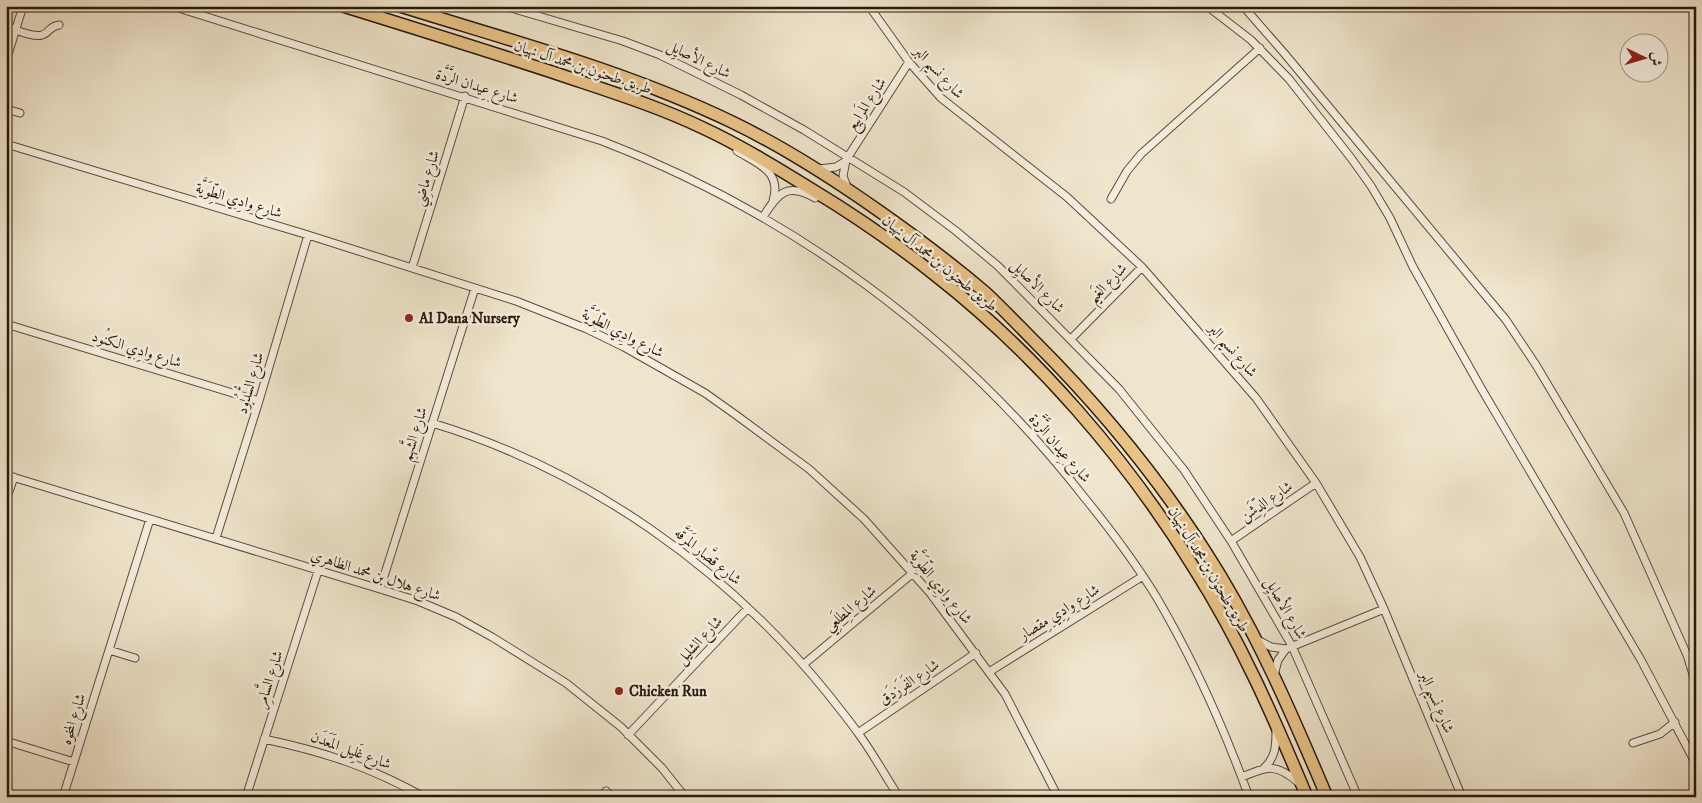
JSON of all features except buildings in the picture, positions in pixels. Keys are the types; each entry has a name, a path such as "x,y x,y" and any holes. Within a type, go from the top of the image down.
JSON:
{"main road":[{"name":"طريق طحنون بن محمد آل نهيان","path":"343,6 631,98 704,128 778,168 854,215 938,276 1040,370 1086,421 1161,517 1195,569 1240,649 1275,721 1305,792"},
{"name":"طريق طحنون بن محمد آل نهيان","path":"400,6 628,77 734,122 818,169 850,190 918,239 987,294 1098,408 1130,447 1195,536 1256,639 1291,712 1326,797"}],"street":[{"path":"6,61 23,6"},
{"name":"شارع عِيدان الرَّدَّة","path":"172,6 602,140 722,195 763,217 842,267 885,298 998,398 1063,470 1115,535 1143,576 1175,630 1204,688 1249,797"},
{"name":"شارع الأصايِل","path":"504,6 586,30 660,55 749,99 804,130 847,159 904,192 956,231 998,266 1072,339 1135,407 1184,470 1231,541 1289,647 1358,797"},
{"name":"شارع نسيم البر","path":"868,6 909,62 942,98 1067,197 1142,267 1256,398 1316,484 1360,557 1384,609 1459,796"},
{"path":"1207,6 1260,48 1309,104 1351,158 1384,208 1413,268 1476,380 1588,569 1675,722 1696,764"},
{"path":"1244,6 1506,320 1536,365 1624,513 1687,655 1696,684"},
{"path":"6,27 40,36 52,27 59,26"},
{"path":"1112,199 1127,171 1141,154 1260,48"},
{"name":"شارع المَرابِيع","path":"847,159 909,62"},
{"name":"شارع ماضِي","path":"412,268 465,96"},
{"path":"6,109 20,113"},
{"path":"704,128 714,138 770,173 776,188 773,201"},
{"name":"شارع وادِي الطِّوَيَّة","path":"6,144 308,235 516,301 588,329 705,393 809,469 864,519 913,573 976,653 1005,694 1058,797"},
{"path":"818,169 830,169 847,159"},
{"path":"847,159 843,176 850,190"},
{"path":"763,217 773,201 783,192 798,190 839,211 854,215"},
{"name":"شارع السُّدُود","path":"216,538 308,235"},
{"name":"شارع الغَيم","path":"1072,339 1142,267"},
{"name":"شارع الشَّهم","path":"380,589 475,288"},
{"name":"شارع وادِي الكنُود","path":"6,324 259,401"},
{"name":"شارع قصَّار المَرَقَّه","path":"432,423 460,431 551,469 601,496 683,552 748,608 804,664 858,733 899,797"},
{"path":"6,500 10,476"},
{"name":"شارع هلال بن محمد الظاهري","path":"10,476 380,589 437,609 474,627 566,682 606,714 628,735 662,768 685,797"},
{"name":"شارع الدِّشَن","path":"1231,541 1316,484"},
{"name":"شارع المخوه","path":"63,797 150,519"},
{"name":"شارع السَّامِر","path":"246,797 318,571"},
{"name":"شارع المِطلَعِي","path":"804,664 913,573"},
{"name":"شارع وادِي مِقصار","path":"989,672 1143,576"},
{"name":"شارع الشليل","path":"628,735 748,608"},
{"path":"1256,639 1271,647 1289,647 1384,609"},
{"path":"1274,675 1278,660 1289,647"},
{"path":"109,650 136,658"},
{"name":"شارع الفَرَزدَق","path":"858,733 976,653"},
{"path":"1242,777 1264,768 1272,760 1276,749 1275,721"},
{"path":"1633,743 1660,734 1675,722"},
{"name":"شارع غَلِيل المَعَدَن","path":"264,739 310,749 366,768 424,797"},
{"path":"6,741 74,762"},
{"path":"1264,768 1282,770 1305,792"},
{"path":"606,791 612,797"}],"place":[{"name":"Al Dana Nursery","path":"409,318"},
{"name":"Chicken Run","path":"619,691"}]}
